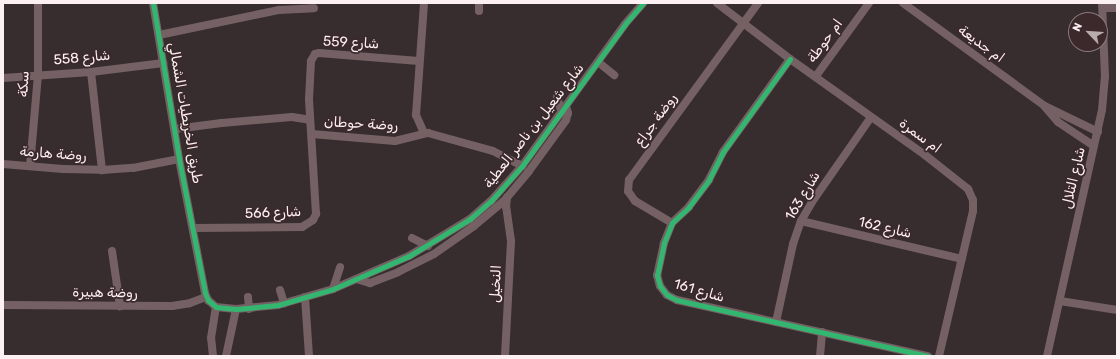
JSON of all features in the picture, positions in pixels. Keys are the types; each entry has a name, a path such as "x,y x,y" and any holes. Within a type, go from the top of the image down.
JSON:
{"street":[{"name":"سكة","path":"30,166 38,75 38,3"},
{"name":"طريق الخريطيات الشمالي","path":"153,3 179,159 194,228"},
{"path":"424,3 416,115 424,133"},
{"name":"شارع شعيل بن ناصر العطية","path":"625,24 636,3"},
{"name":"شارع شعيل بن ناصر العطية","path":"216,307 249,309 284,303 333,289 356,280 428,246 470,219 489,202 522,166 625,24 643,3"},
{"name":"ام سمرة","path":"717,3 968,189 973,200 973,211 940,356"},
{"name":"روضة جراع","path":"672,223 635,201 628,191 629,180 758,3"},
{"name":"ام حوطة","path":"816,76 869,3"},
{"name":"ام جديعة","path":"903,3 1045,106 1098,132"},
{"path":"1102,6 1117,8"},
{"name":"شارع التلال","path":"1047,356 1098,132 1104,88 1102,6"},
{"path":"159,35 279,10 314,8"},
{"name":"شارع 559","path":"312,134 309,99 311,61 317,53 419,61"},
{"name":"شارع 161","path":"790,58 722,152 709,180 689,207 672,223 666,236 657,275 658,281 663,291 678,300 928,356"},
{"path":"598,62 614,74"},
{"name":"شارع 558","path":"3,78 91,72 163,63"},
{"name":"روضة هارمة","path":"91,72 102,170"},
{"path":"356,280 374,282 410,266 456,240 495,209 529,171 566,120 568,113 557,97"},
{"name":"ام جديعة","path":"1045,106 1058,122 1094,146"},
{"name":"روضة حوطان","path":"175,129 292,117 310,120"},
{"name":"شارع 163","path":"776,322 793,244 801,221 812,202 871,117"},
{"name":"روضة حوطان","path":"312,134 395,140 424,133 493,152 522,166"},
{"name":"شارع 566","path":"194,228 302,227 308,225 316,214 312,134"},
{"name":"روضة هارمة","path":"3,164 102,170 134,168 179,159"},
{"name":"النخيل","path":"505,356 511,241 507,197"},
{"path":"489,202 495,209 508,214"},
{"name":"شارع 162","path":"801,221 962,259"},
{"path":"194,228 206,297 216,307 211,338 213,356"},
{"path":"412,238 428,246"},
{"path":"112,251 120,306"},
{"path":"333,289 340,267"},
{"path":"280,290 284,303"},
{"name":"روضة هبيرة","path":"3,305 181,305 206,297"},
{"path":"248,297 249,309"},
{"path":"305,297 309,356"},
{"path":"1060,300 1117,310"},
{"path":"226,356 236,309"},
{"path":"820,356 822,332"}],"cycle path":[{"path":"153,3 179,159 205,293 208,300 216,307 236,309 278,305 333,289 409,256 470,219 491,201 522,166 625,24 643,3"},
{"path":"790,59 723,152 709,180 689,207 672,223 664,243 657,275 660,286 667,295 677,300 928,356"}]}
